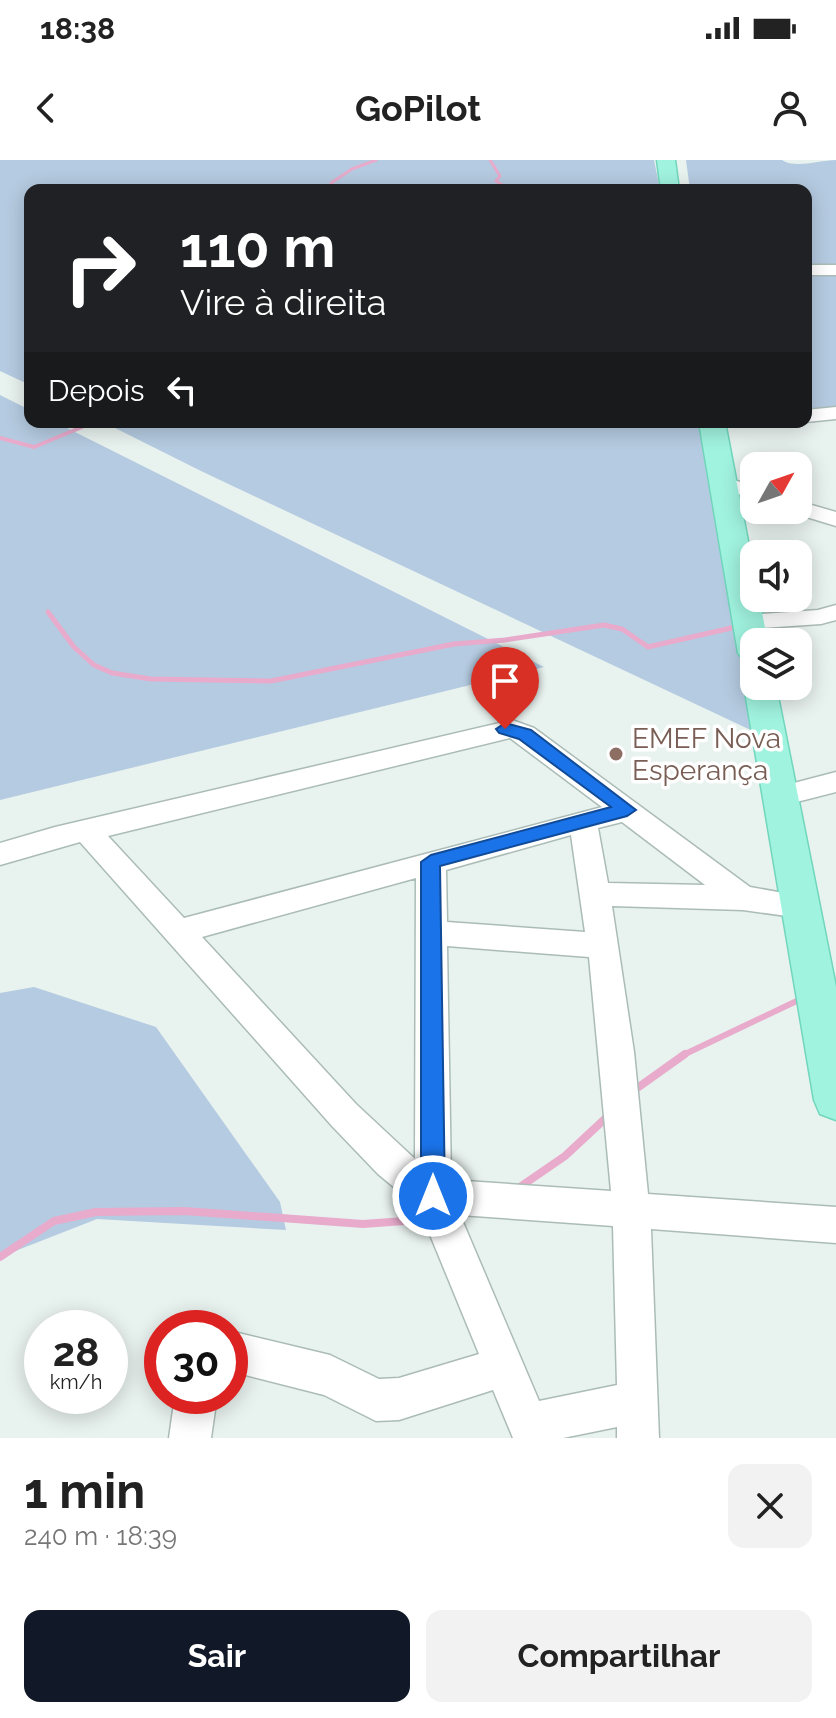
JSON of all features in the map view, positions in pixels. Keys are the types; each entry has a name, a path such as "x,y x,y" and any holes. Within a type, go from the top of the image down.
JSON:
{"main road":[{"path":"666,160 669,184"},
{"path":"713,428 720,482 749,628"},
{"path":"764,700 793,793 801,906 836,1100"}],"street":[{"path":"812,270 836,270"},
{"path":"812,415 836,413"},
{"path":"720,482 740,488"},
{"path":"812,511 836,519"},
{"path":"748,622 831,621"},
{"path":"0,854 505,729 525,734 743,898"},
{"path":"793,793 836,782"},
{"path":"793,793 836,807"},
{"path":"179,931 627,810"},
{"path":"431,862 433,1196 531,1431 638,1420 633,1210 596,894 583,822"},
{"path":"87,831 371,1143 433,1196 836,1225"},
{"path":"596,894 743,898 801,906"},
{"path":"432,933 602,946"},
{"path":"248,1356 330,1376 376,1400 399,1399 503,1367"},
{"path":"190,1438 193,1414"}],"shaded area":[{"path":"0,160 654,160 659,184 24,184 24,382 0,371"},
{"path":"686,160 782,160 801,164 836,160 836,412 812,414 812,184 689,184"},
{"path":"0,395 24,407 24,428 67,428 544,667 0,800"},
{"path":"115,428 699,428 740,628 740,700 752,700 757,733"},
{"path":"34,987 156,1027 280,1202 286,1230 97,1219 0,1257 0,993"}],"waterway":[{"path":"331,184 352,169 376,160"},
{"path":"490,160 500,176 496,181 501,184"},
{"path":"0,438 34,447 80,428"},
{"path":"48,612 74,647 94,665 112,673 151,679 271,681 454,644 505,640 604,625 622,629 648,647 740,626"},
{"path":"685,1054 805,997"},
{"path":"633,1091 685,1054"},
{"path":"517,1189 565,1156 608,1116"},
{"path":"0,1257 54,1221 96,1212 184,1211 363,1224 432,1219"}],"place":[{"name":"EMEF Nova Esperança","path":"616,754"}],"route":[{"path":"433,1196 431,862 627,810 525,734 505,729"}]}
